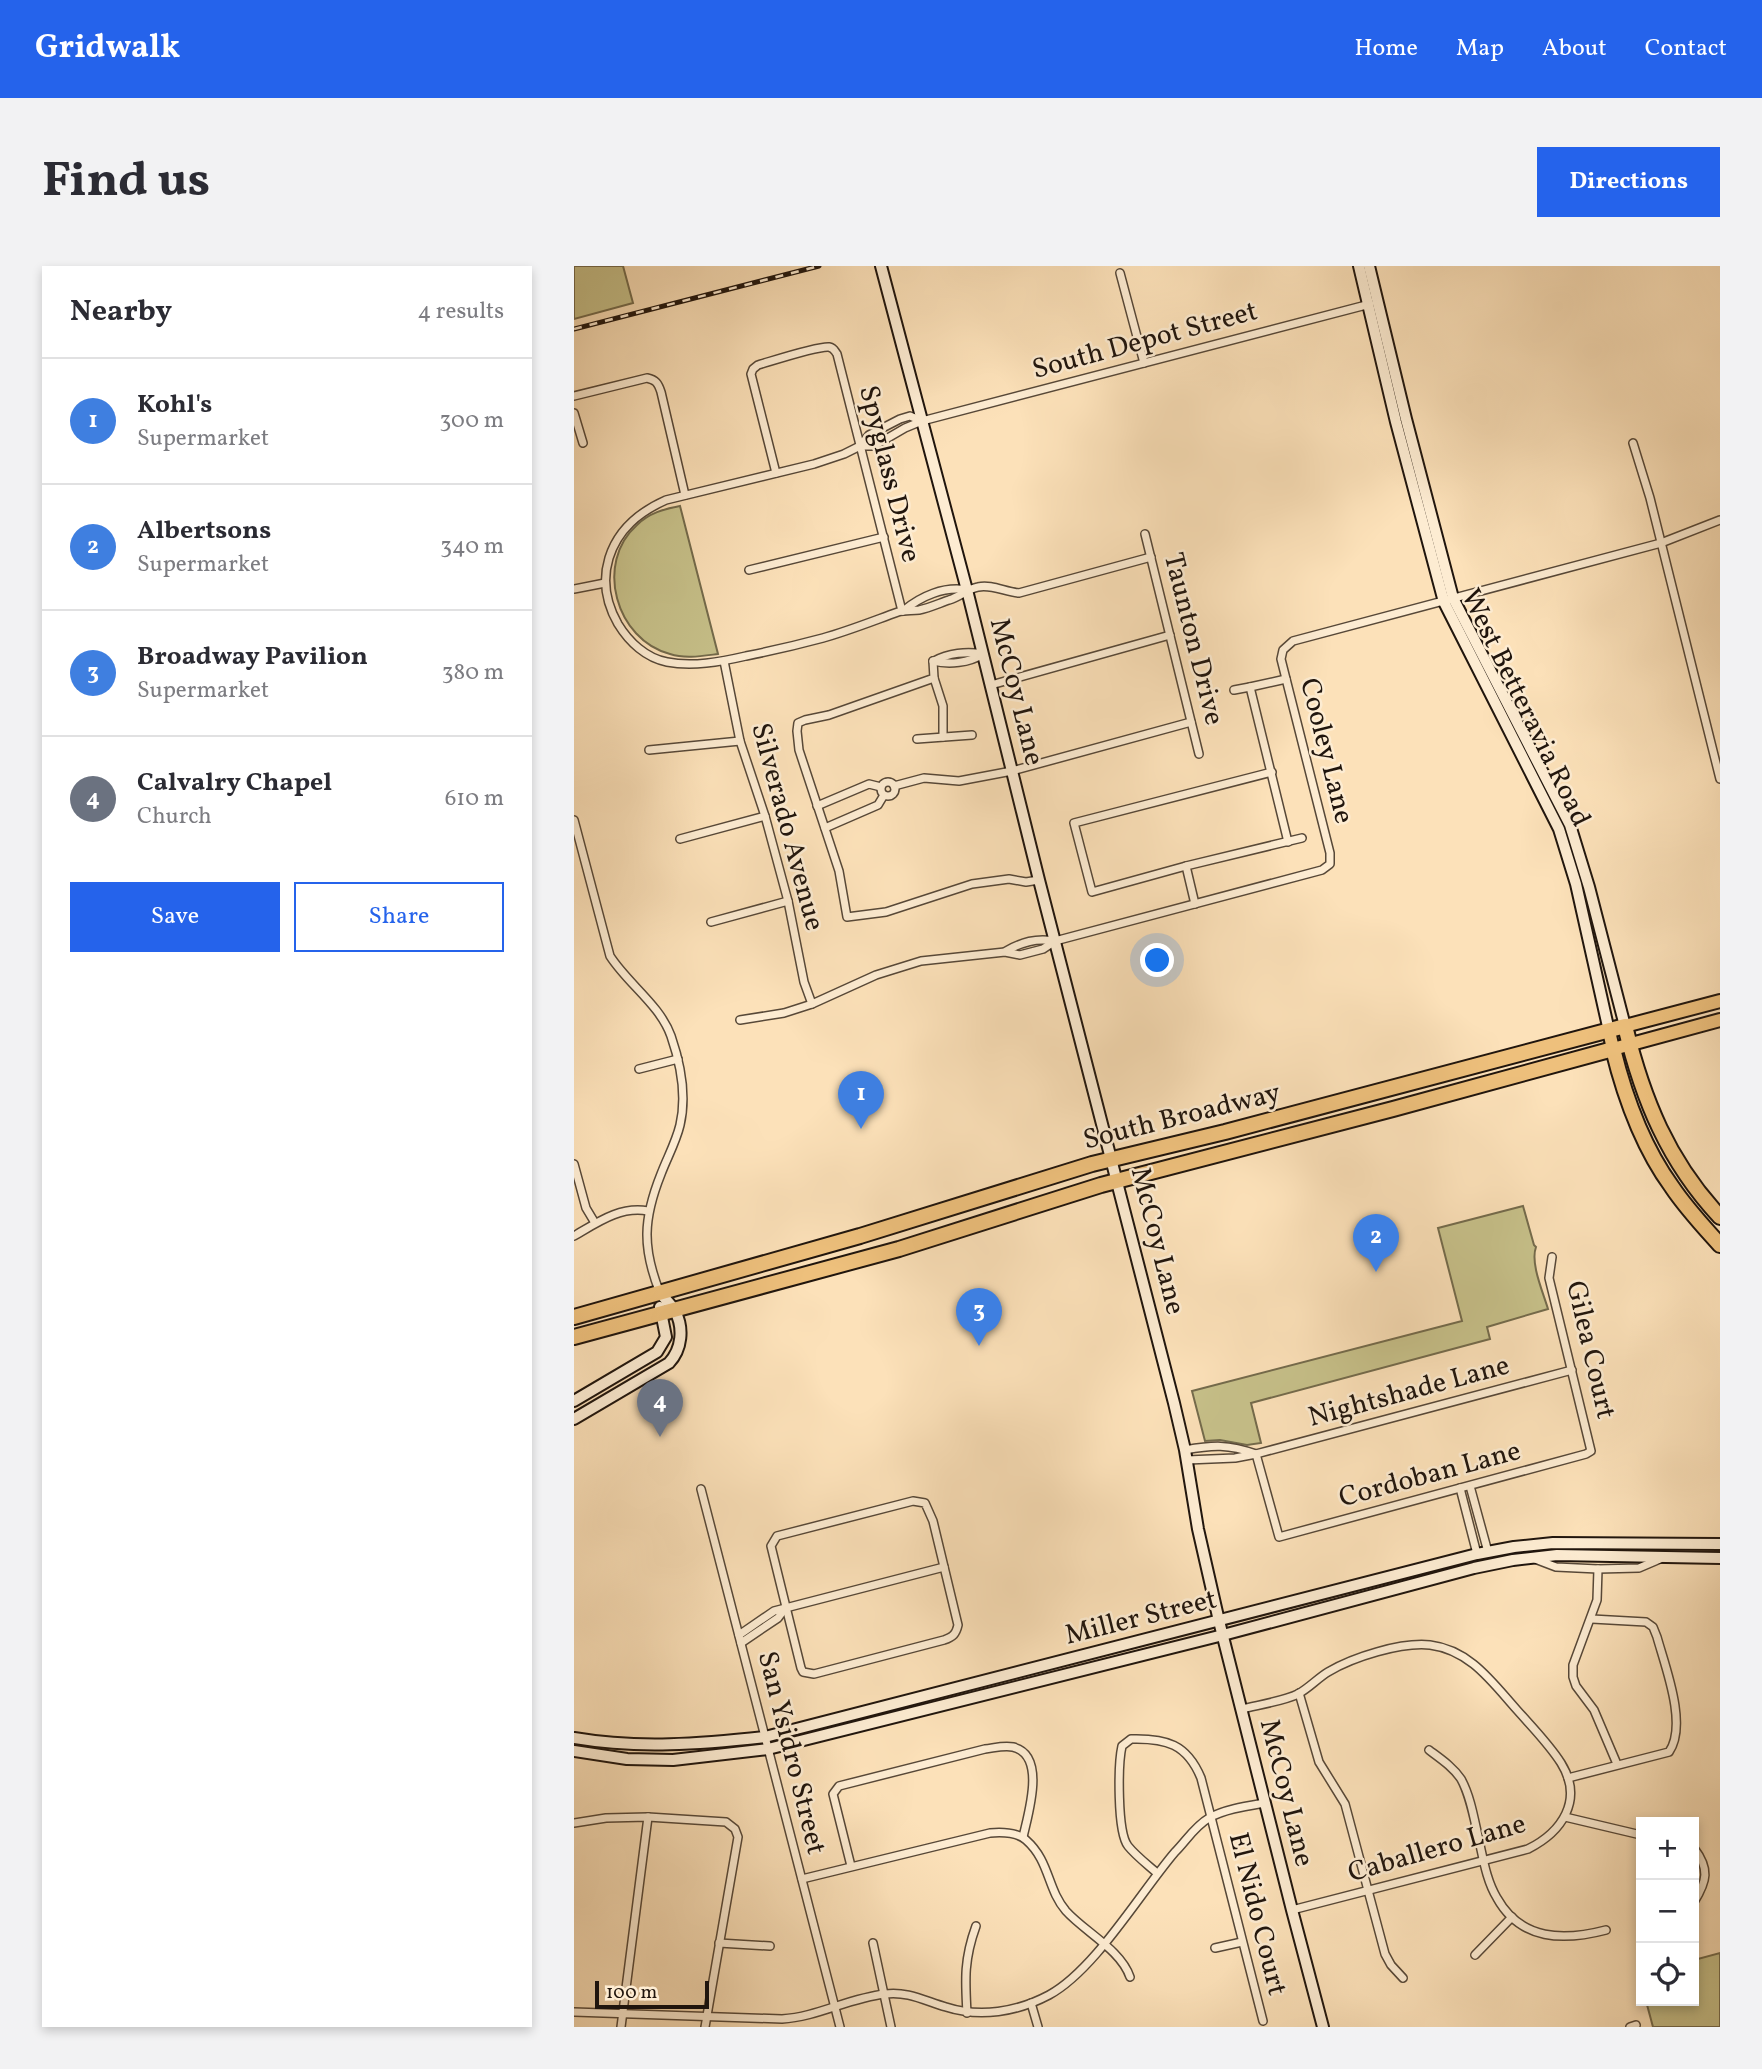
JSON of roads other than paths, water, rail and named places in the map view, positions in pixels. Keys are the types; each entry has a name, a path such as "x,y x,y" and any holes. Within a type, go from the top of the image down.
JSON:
{"highway":[{"name":"South Broadway","path":"574,1317 860,1236 1112,1159 1625,1026"},
{"name":"West Betteravia Road","path":"1625,1026 1641,1084 1658,1127 1686,1177 1720,1217"},
{"name":"South Broadway","path":"574,1337 900,1249 1118,1181 1613,1049"},
{"path":"1613,1049 1628,1098 1648,1148 1670,1185 1720,1245"},
{"path":"1295,1113 1300,1133"}],"main road":[{"name":"South Broadway","path":"1625,1026 1720,1001"},
{"name":"South Broadway","path":"1613,1049 1720,1020"},
{"name":"West Betteravia Road","path":"1609,1031 1613,1049"}],"street":[{"name":"McCoy Lane","path":"881,266 1118,1181 1186,1455 1198,1529 1219,1621 1324,2027"},
{"name":"West Betteravia Road","path":"1359,266 1373,303 1406,419 1449,600 1559,829 1576,884 1609,1031"},
{"name":"West Betteravia Road","path":"1369,266 1373,303"},
{"path":"1120,273 1144,363"},
{"name":"South Depot Street","path":"605,583 606,567 621,533 649,508 666,500 845,454 860,446 869,435 909,416 922,421 1373,303"},
{"name":"Spyglass Drive","path":"776,473 751,373 758,365 833,348 837,354 902,611"},
{"path":"574,396 647,378 654,379 661,392 685,495"},
{"path":"574,413 583,443"},
{"path":"1633,443 1716,747 1720,779"},
{"path":"1449,600 1661,543 1720,520"},
{"name":"Taunton Drive","path":"1145,534 1199,754"},
{"path":"748,570 884,537"},
{"path":"574,589 605,583 613,615 622,632 635,646 651,657 680,664 724,661 825,638 902,611 920,610 956,598 967,590 988,586 1019,593 1151,557"},
{"name":"West Betteravia Road","path":"1449,600 1570,825 1625,1026"},
{"name":"Cooley Lane","path":"1195,904 1322,870 1330,864 1328,845 1281,659 1283,650 1293,641 1449,600"},
{"path":"991,685 1170,635"},
{"path":"943,737 943,706 934,678 933,661 943,664 974,660 983,654"},
{"name":"Silverado Avenue","path":"724,661 740,741 765,816 788,901 804,982 812,1004"},
{"path":"934,678 829,715 798,723 799,750 839,870 847,917 886,912 972,884 1009,879 1026,882 1040,880"},
{"path":"1234,690 1286,679"},
{"path":"1250,687 1288,842"},
{"path":"817,806 869,784 889,796 893,794 894,786 924,778 959,781 1012,771 1191,722"},
{"path":"917,739 972,734"},
{"path":"649,750 740,741"},
{"path":"1272,772 1074,823 1092,892 1302,838"},
{"path":"825,828 878,805 882,791"},
{"path":"680,839 765,816"},
{"path":"574,820 610,956 667,1026 678,1059 684,1094 680,1122 646,1226 647,1255 667,1312 681,1340 676,1355 669,1363 574,1419"},
{"path":"574,857 583,855"},
{"path":"740,1020 784,1013 812,1004 876,975 921,961 1005,952 1040,939 1055,941 1195,904 1186,866"},
{"path":"711,922 788,901"},
{"path":"639,1069 678,1059"},
{"path":"574,1164 586,1209 595,1223"},
{"path":"574,1236 621,1211 649,1211"},
{"name":"Gilea Court","path":"1552,1257 1549,1279 1591,1451"},
{"path":"574,1401 657,1352 666,1338 667,1312"},
{"name":"Nightshade Lane","path":"1186,1455 1234,1458 1256,1454 1572,1370"},
{"name":"Nightshade Lane","path":"1186,1455 1220,1445 1256,1454"},
{"name":"Cordoban Lane","path":"1256,1454 1279,1537 1591,1451"},
{"path":"1470,1486 1482,1553"},
{"name":"San Ysidro Street","path":"701,1489 840,2027"},
{"path":"1460,1489 1482,1553"},
{"path":"913,1501 925,1503 933,1521 958,1625 957,1632 952,1637 807,1674 801,1668 786,1608 771,1546 777,1536 913,1501"},
{"name":"Miller Street","path":"574,1738 628,1744 766,1743 1482,1553 1553,1543 1720,1544"},
{"name":"Miller Street","path":"574,1751 627,1759 673,1760 766,1743 1223,1635 1475,1568 1532,1557 1557,1555 1720,1558"},
{"name":"Miller Street","path":"1532,1557 1556,1567 1598,1569 1639,1568 1668,1556"},
{"path":"740,1639 778,1618 786,1608 944,1567"},
{"path":"1598,1569 1597,1600 1573,1665 1573,1677 1576,1686 1594,1710 1617,1764"},
{"path":"1242,1709 1299,1693 1327,1673 1371,1655 1415,1645 1446,1648 1480,1669 1545,1742 1562,1764 1568,1778 1669,1752 1676,1731 1675,1709 1653,1627 1648,1623 1592,1619"},
{"path":"1299,1693 1319,1762 1343,1797 1385,1954 1403,1978"},
{"name":"El Nido Court","path":"1157,1873 1128,1846 1124,1838 1120,1757 1124,1743 1130,1739 1161,1741 1174,1745 1186,1753 1195,1764 1201,1778 1263,2021"},
{"path":"850,1866 833,1794 839,1786 985,1749 1009,1746 1024,1752 1031,1762 1031,1797 1023,1837"},
{"path":"1429,1750 1461,1780 1474,1818 1483,1861 1497,1898 1512,1917 1549,1936 1570,1938 1606,1930"},
{"name":"Caballero Lane","path":"1292,1910 1528,1849 1544,1841 1565,1817 1570,1802 1568,1778"},
{"path":"574,2012 706,2016 782,2023 883,1994 905,1993 967,2013 996,2012 1031,2003 1060,1988 1079,1971 1157,1873 1196,1829 1210,1817 1265,1802"},
{"path":"621,2027 648,1817"},
{"path":"574,1823 606,1818 648,1817 726,1822 733,1826 737,1837 705,2027"},
{"path":"1565,1817 1636,1834"},
{"path":"802,1879 990,1833 1010,1833 1023,1837 1030,1843 1046,1866 1052,1888 1062,1906 1122,1961 1130,1977"},
{"path":"1699,1854 1705,1869 1699,1894"},
{"path":"1475,1955 1512,1917"},
{"path":"967,2013 966,1961 976,1926"},
{"path":"1215,1948 1242,1942"},
{"path":"719,1943 770,1946"},
{"path":"873,1943 891,2027"},
{"path":"1031,2003 1038,2027"}],"railway":[{"path":"574,329 819,266"}],"place":[{"name":"Kohl's","path":"861,1129"},
{"name":"Albertsons","path":"1376,1272"},
{"name":"Broadway Pavilion","path":"979,1346"},
{"name":"Calvalry Chapel","path":"660,1437"}]}
